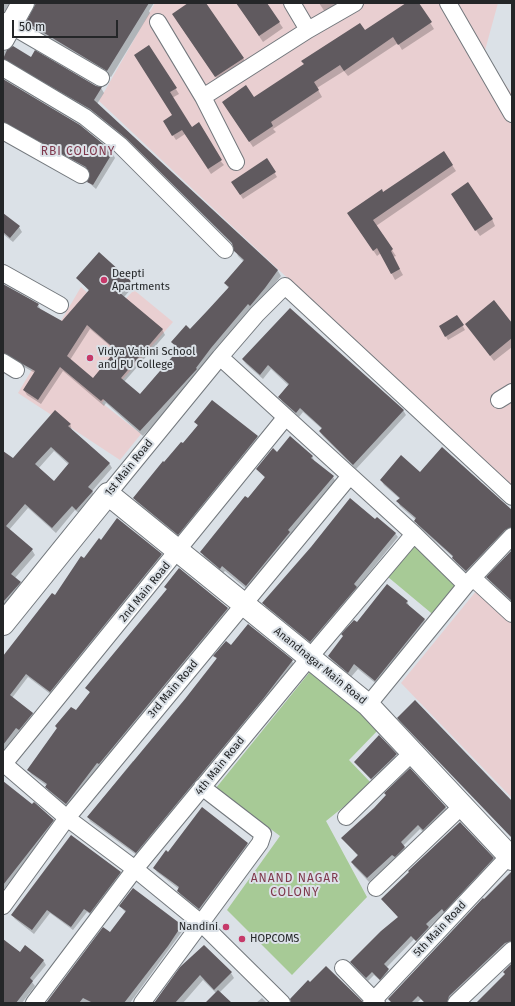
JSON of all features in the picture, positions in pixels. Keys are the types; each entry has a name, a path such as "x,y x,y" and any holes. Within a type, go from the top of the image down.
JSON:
{"street":[{"path":"23,3 5,28 101,78"},
{"path":"292,3 308,30"},
{"path":"203,97 308,30 355,3"},
{"path":"448,3 512,114"},
{"path":"158,22 203,97 236,162"},
{"path":"3,68 85,116 120,145 225,250"},
{"path":"3,131 80,176"},
{"path":"3,274 60,306"},
{"name":"1st Main Road","path":"3,624 220,357 257,314 285,286 512,497"},
{"path":"220,357 349,477 470,582 512,614"},
{"name":"2nd Main Road","path":"3,764 285,418"},
{"name":"3rd Main Road","path":"3,906 67,818 349,477"},
{"name":"Anandnagar Main Road","path":"108,494 368,705 510,858"},
{"name":"4th Main Road","path":"34,1003 135,869 414,534"},
{"path":"368,705 470,582 512,536"},
{"path":"346,817 413,752"},
{"path":"3,764 67,818 135,869 201,923 282,1003"},
{"path":"142,1003 260,843 263,834 202,787"},
{"path":"376,888 462,806"},
{"name":"5th Main Road","path":"374,1002 510,858"},
{"path":"456,1003 512,950"},
{"path":"343,968 374,1002"}],"shaded area":[{"path":"155,3 498,3 484,54 512,94 512,489 99,101"},
{"name":"Vidya Vahini School and PU College","path":"81,287 111,314 134,290 173,322 102,403 141,434 120,460 18,393"},
{"path":"477,590 512,620 512,798 401,683"}],"green space":[{"path":"416,544 460,586 436,617 388,577"},
{"path":"313,668 380,728 349,760 372,784 326,821 367,897 292,975 227,910 280,836 216,788"}],"building":[{"path":"36,3 149,3 107,71 26,22"},
{"path":"188,3 206,3 244,58 215,77 172,14"},
{"path":"236,3 267,3 280,22 259,36"},
{"path":"406,3 419,3 432,22 398,45 393,37 344,71 340,65 314,82 319,90 271,122 273,126 249,142 222,102 246,85 254,97 304,64 301,61 360,23 365,30"},
{"path":"149,45 177,88 170,92 190,124 192,127 199,122 222,160 208,169 182,130 172,136 163,121 172,115 134,55"},
{"path":"13,46 31,57 35,50 96,86 102,87 94,100 278,270 250,306 248,304 211,348 196,368 197,369 140,431 103,399 101,401 60,367 38,400 23,390 35,371 3,353 3,284 39,304 37,307 62,321 89,290 76,278 99,252 131,281 120,293 163,329 121,378 140,394 179,349 171,342 186,325 190,329 229,287 224,283 244,260 234,251 232,243 126,138 90,109 3,59 7,50","holes":["87,325 116,350 93,378 67,356"]},
{"path":"3,79 80,125 113,152 93,185 87,182 90,175 86,167 3,122"},
{"path":"444,151 453,165 373,220 393,249 391,251 400,269 391,274 377,248 373,251 347,213 382,189 383,192"},
{"path":"267,158 276,172 240,195 231,182"},
{"path":"468,182 493,219 475,231 451,194"},
{"path":"3,213 20,226 10,238 3,232"},
{"path":"494,300 512,323 512,338 490,356 465,324"},
{"path":"290,308 404,410 353,465 319,431 322,428 300,408 296,413 278,397 289,384 268,365 260,375 242,359"},
{"path":"457,315 464,325 445,337 439,326"},
{"path":"212,400 258,436 178,535 133,498 163,461 164,462 181,442 183,443 198,425 194,422"},
{"path":"55,410 71,424 68,426 110,463 88,487 93,491 76,510 72,506 52,528 25,504 6,526 33,549 11,574 21,582 3,602 3,451 13,458","holes":["51,447 69,463 54,481 35,464"]},
{"path":"290,436 313,456 311,458 334,476 288,530 290,532 246,586 222,566 220,569 200,552 245,496 248,498 265,477 256,469 273,448 277,452"},
{"path":"442,447 512,510 512,527 505,530 466,571 452,558 453,556 414,521 416,518 396,501 400,498 380,480 401,455 420,472"},
{"path":"350,498 375,519 377,517 396,533 354,584 357,587 310,642 262,603 311,547"},
{"path":"117,518 162,554 50,692 26,674 10,695 33,713 19,730 16,728 3,745 3,656 52,593 55,595 81,556 84,558 99,538 101,540"},
{"path":"512,550 512,601 486,577"},
{"path":"179,568 228,608 99,764 97,763 66,804 45,787 47,784 27,770 57,728 55,726 71,707 76,710 90,692 85,688 167,589 164,587"},
{"path":"387,584 408,601 406,603 425,619 375,681 354,664 348,673 328,656 343,636 341,634 354,620 357,622"},
{"path":"248,624 293,660 263,699 136,853 87,817 217,658 213,656 226,641 231,645"},
{"path":"415,700 512,801 512,838 397,718"},
{"path":"379,735 397,754 371,779 354,762"},
{"path":"410,768 446,807 423,830 418,825 401,842 405,847 395,857 392,855 367,878 351,862 358,855 341,838 374,808 386,795 384,793"},
{"path":"3,781 32,804 34,802 54,820 3,885"},
{"path":"202,807 248,843 199,909 177,891 179,887 153,868 166,850 168,852"},
{"path":"460,822 494,858 444,912 442,909 426,924 429,927 416,941 411,936 384,964 389,969 380,980 372,972 366,978 350,962 381,931 398,917 381,899 409,872 408,871"},
{"path":"71,835 121,872 90,913 84,909 71,927 47,910 32,930 11,915"},
{"path":"512,871 512,941 505,943 449,996 447,1003 425,1003 418,996 411,1003 392,1003 388,999 483,898 484,899"},
{"path":"133,888 182,925 168,946 124,1003 93,1003 83,998 79,1003 46,1003 103,927 110,932 126,911 119,906"},
{"path":"3,939 20,952 25,945 44,960 30,978 33,981 16,1003 3,1003"},
{"path":"204,945 232,972 214,990 200,975 175,1003 154,1003 180,967"},
{"path":"512,963 512,1003 476,1003 505,974 503,972"},
{"path":"326,966 362,1001 362,1003 291,1003 290,999 308,980 310,982"},
{"path":"218,990 232,1003 205,1003"}],"place":[{"name":"Deepti Apartments","path":"104,280"},
{"name":"Vidya Vahini School and PU College","path":"90,358"},
{"name":"Nandini","path":"226,927"},
{"name":"HOPCOMS","path":"242,939"}],"district":[{"name":"RBI COLONY","path":"78,152"},
{"name":"ANAND NAGAR COLONY","path":"295,886"}]}
